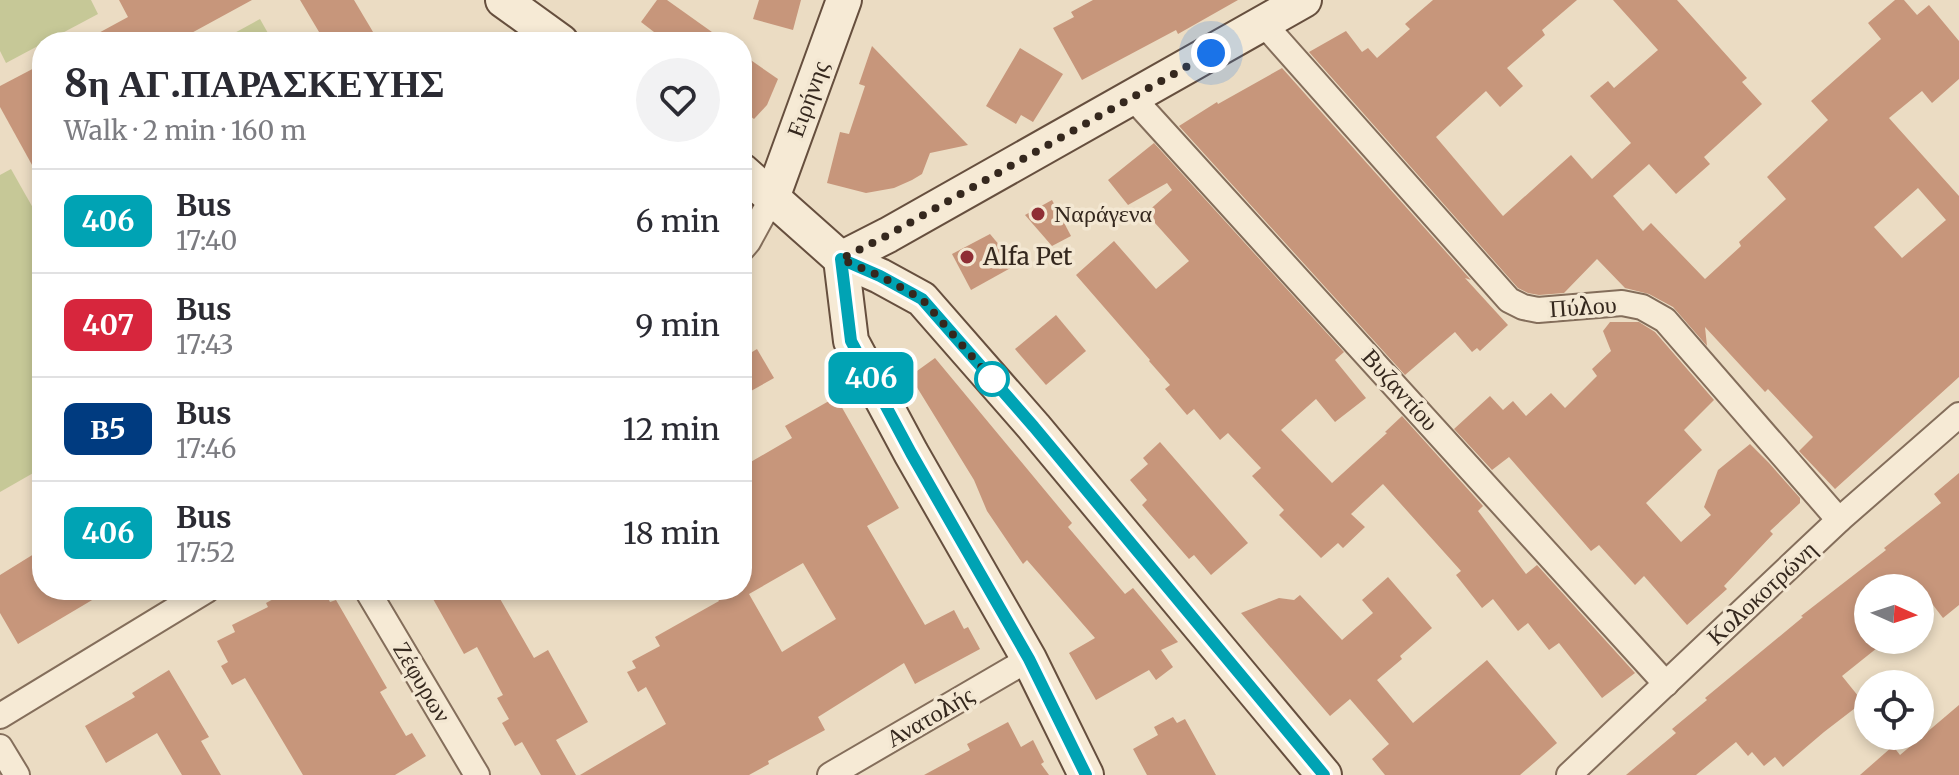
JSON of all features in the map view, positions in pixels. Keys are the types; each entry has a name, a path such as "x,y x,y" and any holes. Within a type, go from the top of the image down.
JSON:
{"street":[{"path":"503,0 547,32"},
{"name":"Ειρήνης","path":"772,198 844,0"},
{"path":"841,259 1304,0"},
{"name":"Πύλου","path":"1263,23 1509,300 1538,310 1622,303 1642,307 1665,320 1839,520"},
{"name":"Βυζαντίου","path":"1133,98 1666,684"},
{"path":"752,180 841,259 922,299 1044,439 1324,775"},
{"path":"752,235 772,198"},
{"path":"841,259 851,341 1029,659 1086,775"},
{"name":"Κολοκοτρώνη","path":"1586,769 1666,684 1839,520 1959,415"},
{"path":"0,716 191,600"},
{"name":"Ζέφυρων","path":"373,600 477,775"},
{"name":"Ανατολής","path":"830,775 1029,659"},
{"path":"0,747 17,775"}],"green space":[{"path":"0,0 91,0 98,14 64,32 32,32 32,49 6,63 0,51"},
{"path":"260,19 267,32 236,32"},
{"path":"11,169 32,206 32,474 0,492 0,175"}],"building":[{"path":"119,0 252,0 193,32 100,32 128,17"},
{"path":"300,0 354,0 373,32 319,32"},
{"path":"657,0 667,0 712,32 654,32 641,22"},
{"path":"759,0 801,0 793,30 753,19"},
{"path":"1093,0 1238,0 1178,34 1176,30 1082,80 1053,28 1074,17 1071,12"},
{"path":"1433,0 1577,0 1542,30 1545,35 1507,68 1523,86 1500,107 1486,91 1436,137 1503,216 1571,155 1592,179 1631,143 1590,96 1608,81 1614,88 1658,50 1613,0 1677,0 1747,78 1742,82 1762,104 1704,157 1710,164 1676,194 1649,164 1613,196 1643,231 1651,223 1705,279 1741,246 1739,242 1786,199 1767,177 1828,120 1811,101 1881,39 1868,23 1895,0 1904,0 1917,15 1929,5 1959,41 1959,79 1932,103 1922,91 1889,118 1959,196 1959,377 1835,489 1799,451 1813,437 1768,389 1765,392 1705,327 1707,346 1673,307 1649,294 1625,288 1597,259 1564,293 1539,295 1518,288 1309,52 1346,31 1362,52 1368,48 1377,58 1410,29 1405,24","holes":["1918,188 1946,220 1902,258 1874,227"]},
{"path":"872,46 968,145 930,153 922,174 894,188 866,193 827,183 840,132 849,134 865,86 859,84"},
{"path":"1020,48 1063,74 1033,122 1021,115 1016,124 986,106"},
{"path":"752,61 778,79 767,105 754,119"},
{"path":"1282,68 1508,325 1480,351 1477,348 1472,352 1455,332 1405,375 1179,126"},
{"path":"32,69 32,165 0,107 0,86"},
{"path":"1154,143 1344,352 1335,360 1366,398 1335,422 1316,399 1281,430 1332,483 1402,416 1483,506 1478,511 1526,574 1537,565 1635,673 1602,698 1559,643 1549,650 1528,623 1518,631 1493,599 1482,608 1456,575 1461,571 1383,484 1351,514 1365,527 1343,548 1338,543 1321,558 1279,515 1284,510 1252,476 1261,468 1228,433 1220,440 1194,409 1187,415 1165,389 1170,385 1076,275 1114,241 1156,289 1189,261 1146,213 1172,190 1167,183 1128,205 1108,180"},
{"path":"1052,200 1071,236 1052,246 1025,215"},
{"path":"990,234 1016,265 971,290 952,254"},
{"path":"1056,315 1086,351 1046,385 1015,349"},
{"path":"1610,322 1639,322 1655,332 1714,400 1684,430 1702,450 1646,503 1681,542 1711,515 1704,507 1718,470 1750,444 1800,498 1800,503 1770,531 1773,534 1724,586 1727,589 1687,625 1644,576 1635,585 1599,545 1591,551 1509,457 1492,470 1454,429 1490,396 1503,410 1513,401 1526,416 1551,393 1565,408 1597,376 1592,369 1611,351 1603,331"},
{"path":"757,349 774,378 752,390 752,352"},
{"path":"935,358 1072,523 1068,527 1125,594 1133,588 1178,642 1161,650 1173,667 1156,680 1149,670 1096,700 1069,653 1095,638 1027,560 1023,564 987,511 974,480 910,376"},
{"path":"836,397 899,508 867,526 925,625 954,610 980,649 915,684 904,663 818,717 825,730 749,775 580,775 666,724 646,687 638,692 627,672 636,668 632,661 660,646 655,637 718,600 752,599 782,652 836,619 803,563 752,592 752,461 792,438 785,426"},
{"path":"1160,442 1248,543 1211,575 1194,555 1189,559 1142,505 1147,500 1130,480 1148,464 1143,458"},
{"path":"1959,473 1959,605 1943,618 1934,606 1934,574 1855,574 1941,503 1934,494"},
{"path":"32,555 32,600 92,600 18,644 0,613 0,575"},
{"path":"1854,575 1854,654 1870,654 1842,676 1854,691 1854,709 1783,767 1775,757 1764,766 1752,752 1748,756 1736,742 1696,775 1626,775 1676,733 1672,729 1707,700 1705,698"},
{"path":"1388,577 1432,628 1377,680 1413,723 1487,660 1557,743 1520,775 1385,775 1372,759 1389,744 1350,699 1330,716 1241,613 1279,598 1294,600 1300,595 1342,640 1373,613 1362,600"},
{"path":"272,600 336,600 387,688 380,692 406,736 412,733 426,756 395,775 303,775 245,678 232,685 221,666 228,662 217,641 235,632 232,625 268,607 266,603"},
{"path":"434,600 501,600 534,658 548,650 588,722 556,740 576,775 541,775 522,742 515,746 502,723 509,719 497,698 503,695 477,647 464,654"},
{"path":"169,670 209,737 201,741 221,775 182,775 157,733 106,763 85,726 135,697 132,693"},
{"path":"1959,705 1959,775 1860,775 1888,750 1896,750 1900,755 1906,750 1934,750 1934,726"},
{"path":"1173,717 1177,723 1185,719 1216,775 1147,775 1133,749 1158,735 1154,727"},
{"path":"1008,722 1021,747 1033,740 1044,762 1041,764 1049,775 924,775 970,750 967,744"}],"bus line":[{"name":"406","path":"1086,775 1029,659 851,341 841,259 922,299 1034,427 1324,775"}],"place":[{"name":"Ναράγενα","path":"1038,214"},
{"name":"Alfa Pet","path":"967,257"}],"route":[{"path":"992,379 996,384 922,299 841,259 1211,53"}]}
